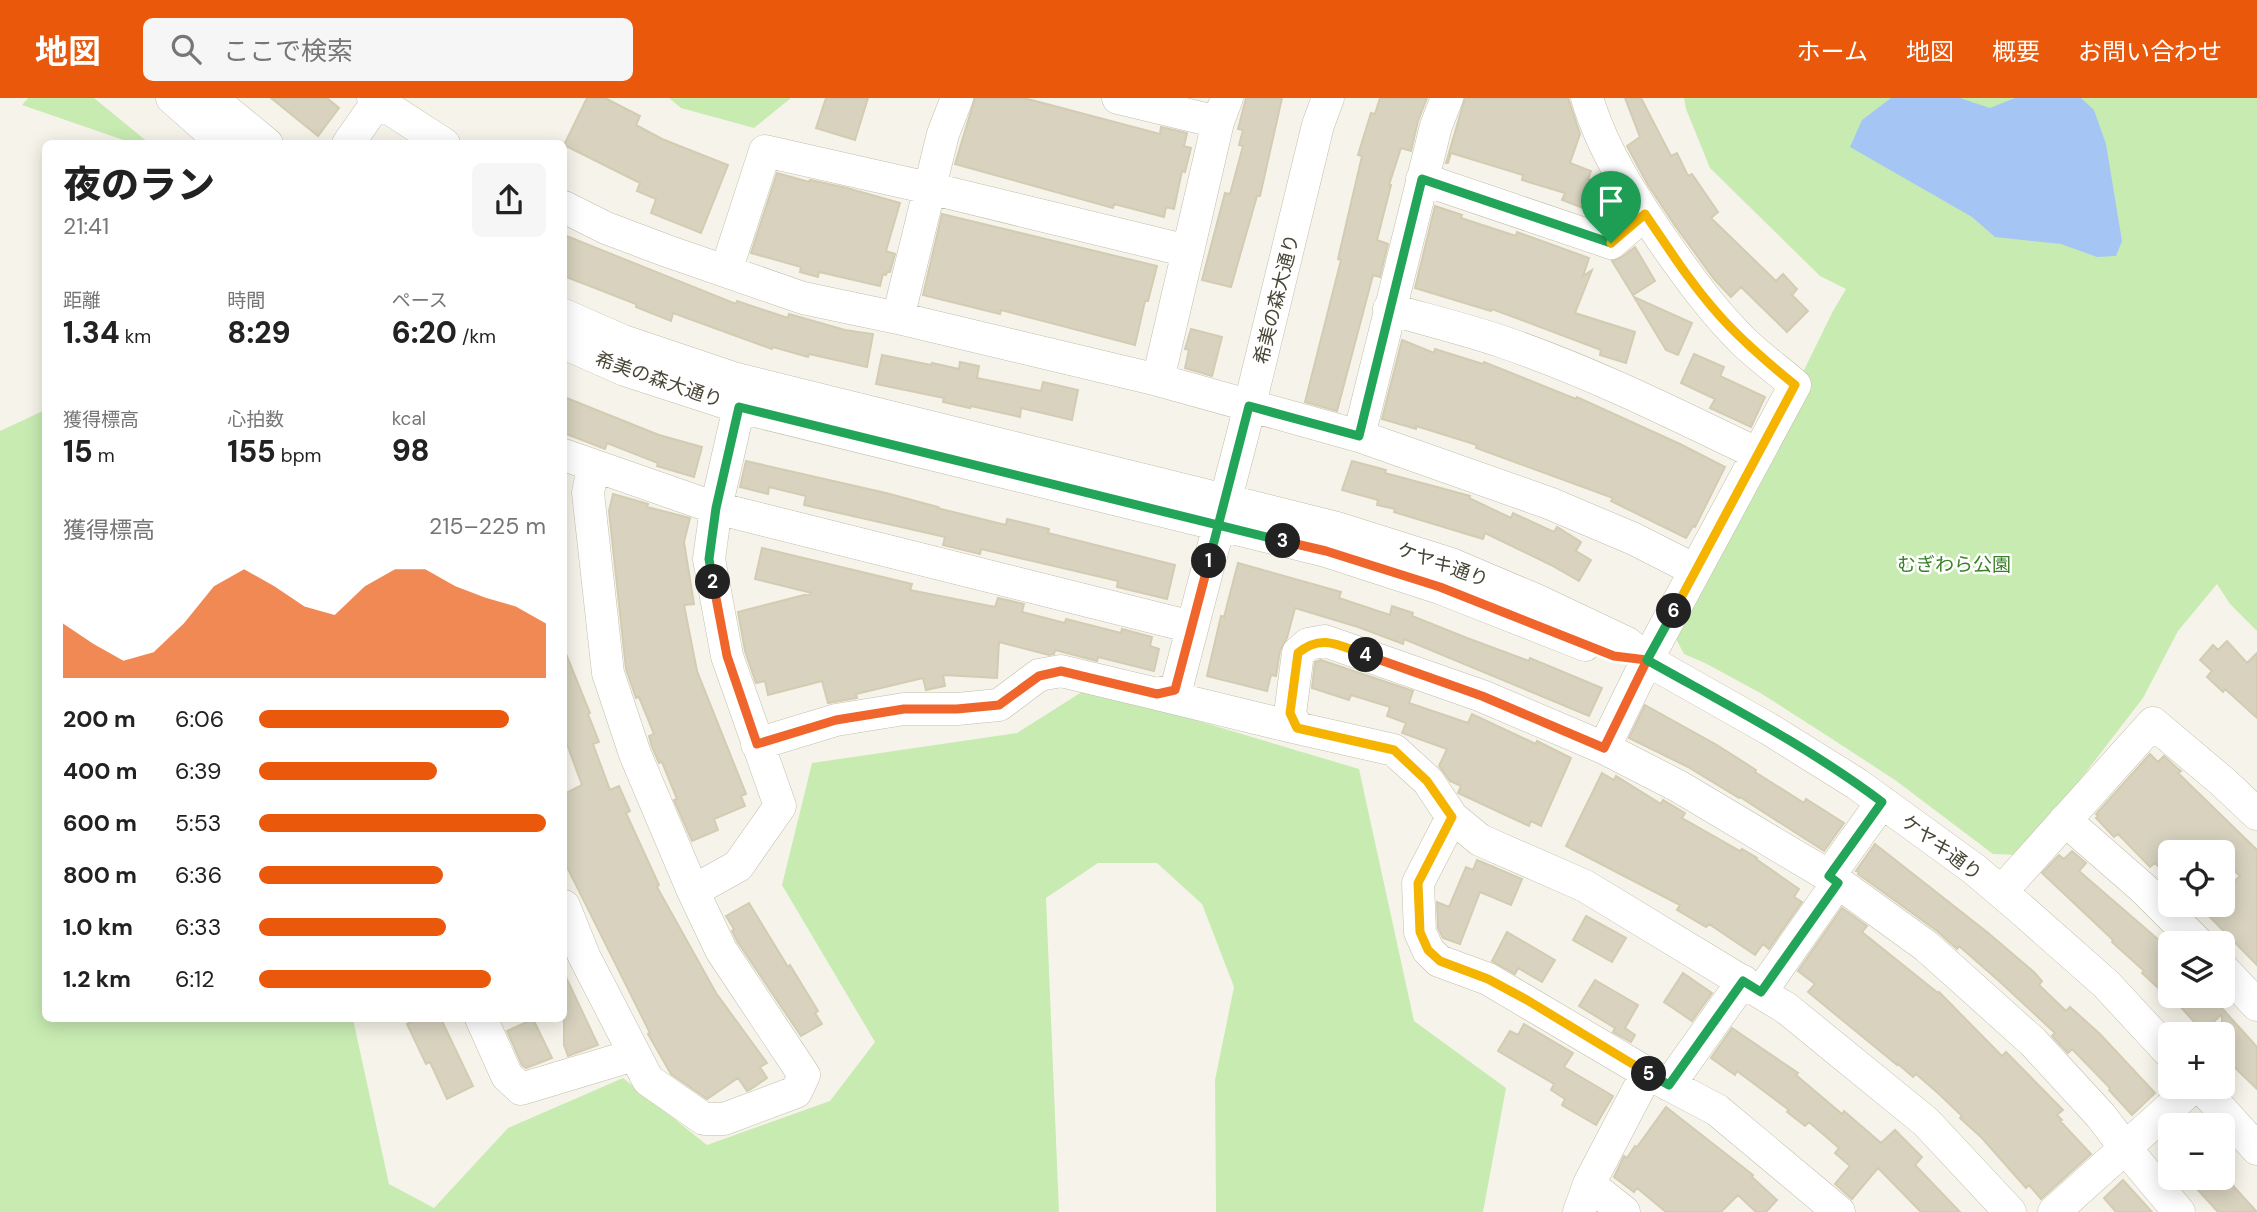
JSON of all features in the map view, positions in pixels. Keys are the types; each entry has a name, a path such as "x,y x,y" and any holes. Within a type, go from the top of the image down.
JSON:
{"street":[{"path":"172,98 219,140"},
{"path":"211,98 262,140"},
{"path":"898,318 943,134 957,98"},
{"path":"1118,98 1222,110 1158,380"},
{"name":"希美の森大通り","path":"1222,512 1318,125 1328,98"},
{"path":"1359,436 1422,179 1436,126 1447,98"},
{"path":"1587,98 1610,155 1645,214 1692,282 1746,344 1795,385 1647,660 1604,748"},
{"path":"351,140 377,99 438,140"},
{"path":"726,271 765,151 1188,251"},
{"path":"1422,179 1611,243 1645,214"},
{"path":"567,208 606,228 803,298 1158,380 1359,436 1549,503 1695,570"},
{"path":"1389,309 1503,342 1666,410 1758,454"},
{"name":"希美の森大通り","path":"567,316 623,341 733,378 1222,512"},
{"name":"希美の森大通り","path":"567,344 625,370 739,407 1222,512"},
{"path":"693,891 738,866 779,806 727,656 709,559 716,508 739,407"},
{"path":"567,456 716,508 1192,627"},
{"path":"567,913 584,956 648,1080 704,1119 724,1119 796,1092 804,1075 722,950 693,891 635,754 608,673 588,493 593,467"},
{"path":"1157,694 1175,690 1222,512"},
{"name":"ケヤキ通り","path":"1222,512 1326,551 1440,587 1614,656 1647,660 1769,729 1857,784 1974,869 2106,984 2158,1040"},
{"path":"1297,728 1290,713 1298,653 1308,644 1325,641 1482,696 1604,748 1678,786 1834,879 1926,946 2033,1042 2101,1115 2179,1212"},
{"path":"757,744 836,720 904,709 957,709 999,705 1039,676 1061,671 1394,750 1427,781 1452,817 1480,840 1585,886 1786,1008 1926,1122 2010,1212"},
{"path":"2001,892 2152,723 2257,814"},
{"path":"1624,1212 1584,1198 1658,1079 1752,987 1834,879 1882,802"},
{"path":"1452,817 1418,883 1420,932 1428,950 1440,961 1488,979 1527,1000 1658,1079 1717,1110 1839,1212"},
{"path":"2065,820 2186,931"},
{"path":"2235,981 2257,1004"},
{"path":"483,1022 507,1076 521,1089 634,1055"},
{"path":"2054,1212 2180,1099"},
{"path":"2213,1099 2257,1149"}],"green space":[{"path":"28,98 94,98 145,140 123,140 22,105"},
{"path":"669,98 791,98 754,128 681,108"},
{"name":"むぎわら公園","path":"1684,98 2257,98 2257,631 2230,604 2217,584 2178,631 2143,698 2019,855 1993,854 1895,780 1829,737 1762,694 1684,654 1674,635 1846,289 1820,276 1710,168"},
{"path":"42,411 42,1022 354,1022 389,1184 434,1208 508,1128 623,1078 707,1145 830,1101 875,1042 782,885 812,763 1017,733 1088,688 1359,769 1414,1021 1506,1088 1483,1212 1216,1212 1215,1080 1234,987 1202,904 1157,863 1098,863 1046,898 1059,1212 0,1212 0,431"}],"water":[{"path":"1891,98 1960,98 1990,108 2015,98 2081,98 2094,110 2106,144 2122,241 2116,256 2097,257 2061,244 1995,237 1972,217 1850,147 1862,120"}],"building":[{"path":"271,98 327,98 339,108 318,136"},
{"path":"587,98 605,98 640,116 636,125 662,139 728,165 701,233 651,213 656,199 637,191 640,183 567,146 566,140"},
{"path":"826,98 868,98 855,140 816,128"},
{"path":"975,98 1024,98 1160,134 1161,127 1187,133 1184,146 1191,148 1185,172 1182,171 1174,209 1166,207 1164,217 1114,204 1113,208 955,164"},
{"path":"1246,98 1282,98 1260,196 1257,196 1231,287 1202,280 1225,193 1230,194 1243,146 1239,145 1243,130 1238,129"},
{"path":"1380,98 1427,98 1411,151 1401,148 1389,185 1377,240 1388,244 1380,277 1373,275 1337,411 1305,402 1341,260 1338,259 1362,156 1358,155 1371,113 1375,114"},
{"path":"1465,98 1568,98 1580,134 1570,163 1591,171 1588,179 1597,182 1594,190 1611,196 1604,216 1562,200 1565,193 1522,180 1523,175 1451,153 1446,163"},
{"path":"1625,98 1641,98 1671,156 1677,153 1688,176 1692,174 1718,212 1711,218 1776,281 1783,274 1797,289 1792,295 1808,311 1787,332 1741,287 1731,297 1714,279 1676,227 1648,185 1627,146 1640,137"},
{"path":"777,173 900,203 886,251 895,254 890,272 883,274 880,286 819,272 818,277 800,272 801,267 751,253"},
{"path":"1435,206 1462,215 1461,218 1516,236 1517,232 1589,258 1583,276 1592,270 1575,313 1635,332 1626,363 1600,355 1601,350 1492,309 1491,311 1415,288"},
{"path":"942,214 1157,266 1148,301 1145,301 1135,345 1001,310 1000,314 923,295"},
{"path":"567,236 736,304 737,301 788,318 789,314 845,330 873,334 867,367 809,354 808,357 773,347 772,349 673,313 671,321 636,307 636,304 567,277"},
{"path":"1635,247 1655,281 1633,295 1612,261"},
{"path":"1634,297 1692,323 1678,355 1666,350"},
{"path":"1191,329 1222,337 1212,376 1185,368 1189,350 1185,349"},
{"path":"1402,340 1434,353 1435,349 1483,364 1484,362 1576,399 1577,397 1725,467 1695,527 1693,526 1686,538 1611,501 1613,498 1476,448 1477,445 1416,426 1416,429 1382,419"},
{"path":"1694,354 1724,367 1720,376 1765,397 1751,427 1710,408 1715,399 1681,383"},
{"path":"882,355 959,369 960,362 979,366 977,378 1041,391 1043,382 1078,390 1072,420 1021,408 1020,417 971,406 970,408 943,402 944,398 876,384"},
{"path":"567,398 659,435 702,447 694,477 657,466 658,463 607,443 605,449 567,434"},
{"path":"746,461 886,493 1006,525 1007,519 1049,529 1048,533 1175,565 1167,599 1117,587 1118,581 981,549 980,554 943,545 945,537 804,505 806,496 769,487 768,494 740,487"},
{"path":"1352,461 1386,470 1385,473 1470,496 1469,498 1511,518 1513,513 1554,532 1557,527 1581,542 1576,551 1591,560 1579,581 1485,533 1483,539 1377,505 1378,500 1342,490"},
{"path":"613,494 648,504 647,507 690,518 684,542 694,604 684,605 697,671 746,794 741,796 745,806 714,819 718,830 692,841 674,800 677,799 662,762 659,763 652,747 649,736 654,734 639,697 636,698 626,669 609,511"},
{"path":"762,548 912,584 910,590 995,607 998,598 1024,604 1022,612 1065,623 1066,619 1121,633 1122,629 1152,637 1150,646 1159,649 1154,671 1055,650 1054,654 1049,655 999,642 997,678 943,675 945,686 926,690 923,678 856,694 857,698 828,703 822,681 768,695 765,681 756,683 745,651 738,612 812,593 755,579"},
{"path":"1238,563 1341,592 1339,598 1390,615 1392,606 1413,613 1412,616 1467,638 1529,661 1530,658 1602,688 1589,716 1404,639 1403,644 1295,608 1287,638 1280,651 1276,676 1271,675 1267,691 1207,676 1221,616 1224,617"},
{"path":"2227,641 2247,663 2257,653 2257,718 2225,689 2223,692 2207,677 2212,671 2200,660 2213,645 2218,650"},
{"path":"567,656 590,713 588,714 599,742 593,744 610,790 619,786 630,811 626,813 659,885 657,887 716,993 767,1063 760,1067 767,1078 747,1091 738,1078 707,1099 671,1074 648,1034 650,1033 567,867 567,792 582,785 567,744"},
{"path":"1321,660 1413,691 1409,703 1468,723 1472,714 1571,758 1541,826 1531,821 1529,826 1458,793 1461,786 1450,781 1439,766 1447,749 1402,733 1406,723 1387,716 1390,707 1351,695 1349,700 1312,688 1315,662"},
{"path":"1645,705 1717,745 1804,803 1806,799 1844,823 1824,851 1740,797 1629,738"},
{"path":"2150,754 2158,762 2164,756 2181,771 2178,773 2257,850 2257,965 2235,943 2235,931 2224,931 2210,917 2235,917 2235,881 2240,876 2235,871 2235,840 2158,840 2158,866 2155,863 2150,867 2118,834 2114,837 2096,818 2096,814"},
{"path":"1602,773 1614,780 1616,776 1661,804 1663,800 1685,813 1682,818 1757,858 1799,889 1794,897 1802,902 1769,949 1763,944 1755,955 1709,924 1706,927 1677,910 1680,905 1566,846"},
{"path":"1875,844 2034,972 2042,981 2039,985 2066,1011 2070,1007 2100,1034 2155,1093 2132,1115 2072,1049 2068,1053 2052,1036 2055,1033 1999,981 1959,946 1957,949 1937,931 1858,874 1856,871"},
{"path":"2072,851 2086,863 2079,871 2158,939 2158,988 2113,940 2042,873 2059,855 2064,859"},
{"path":"1477,860 1522,879 1511,905 1480,892 1460,944 1443,938 1438,928 1437,902 1449,907 1466,867 1473,870"},
{"path":"749,903 818,1011 815,1013 822,1024 801,1036 737,941 726,916"},
{"path":"1842,908 1867,926 1862,932 1939,992 2002,1056 2006,1052 2063,1110 2057,1115 2062,1120 2060,1121 2091,1154 2041,1199 2029,1185 2026,1188 1939,1094 1916,1074 1913,1077 1897,1065 1808,992 1815,984 1798,971"},
{"path":"1586,916 1626,938 1612,962 1573,940"},
{"path":"1507,932 1555,960 1542,982 1518,968 1515,974 1492,961"},
{"path":"1683,973 1712,993 1692,1021 1664,1002"},
{"path":"567,979 598,1045 568,1056 564,1045"},
{"path":"1595,980 1638,1005 1625,1028 1635,1035 1631,1042 1613,1032 1615,1028 1579,1006"},
{"path":"2182,1008 2222,1008 2234,1022 2222,1022 2222,1014 2214,1022 2194,1022"},
{"path":"442,1022 473,1086 447,1099 430,1062 426,1064 407,1024"},
{"path":"526,1022 534,1022 552,1058 526,1068 522,1065 507,1031"},
{"path":"2235,1023 2257,1047 2257,1089 2235,1068"},
{"path":"1524,1024 1573,1053 1564,1067 1613,1096 1596,1125 1562,1105 1565,1099 1551,1090 1554,1084 1498,1051 1510,1031 1518,1035"},
{"path":"1732,1028 1798,1073 1796,1075 1842,1114 1844,1111 1881,1143 1895,1130 1922,1157 1915,1165 1960,1212 1921,1212 1878,1168 1852,1199 1835,1184 1850,1166 1835,1153 1839,1148 1809,1122 1805,1126 1787,1112 1789,1110 1737,1071 1735,1075 1711,1058"},
{"path":"1666,1107 1753,1175 1752,1177 1777,1200 1766,1212 1756,1212 1738,1195 1721,1212 1666,1212 1637,1188 1634,1192 1614,1177 1624,1156 1627,1158 1635,1146 1637,1147"},
{"path":"2123,1180 2152,1212 2116,1212 2104,1198"},
{"path":"2235,1188 2257,1212 2218,1212 2198,1190 2235,1190"}],"route":[{"path":"1611,243 1422,179 1359,436 1249,406 1226,500 1219,525 1175,690 1157,694 1061,671 1039,676 999,705 957,709 904,709 836,720 757,744 727,656 709,559 716,508 739,407 1219,525 1326,551 1440,587 1614,656 1647,660 1604,748 1482,696 1325,641 1308,644 1298,653 1290,713 1297,728 1394,750 1427,781 1452,817 1418,883 1420,932 1428,950 1440,961 1488,979 1527,1000 1669,1085 1743,981 1761,992 1838,883 1829,876 1882,802 1769,729 1647,660 1795,385 1746,344 1719,315 1692,282 1645,214 1611,243"}]}
